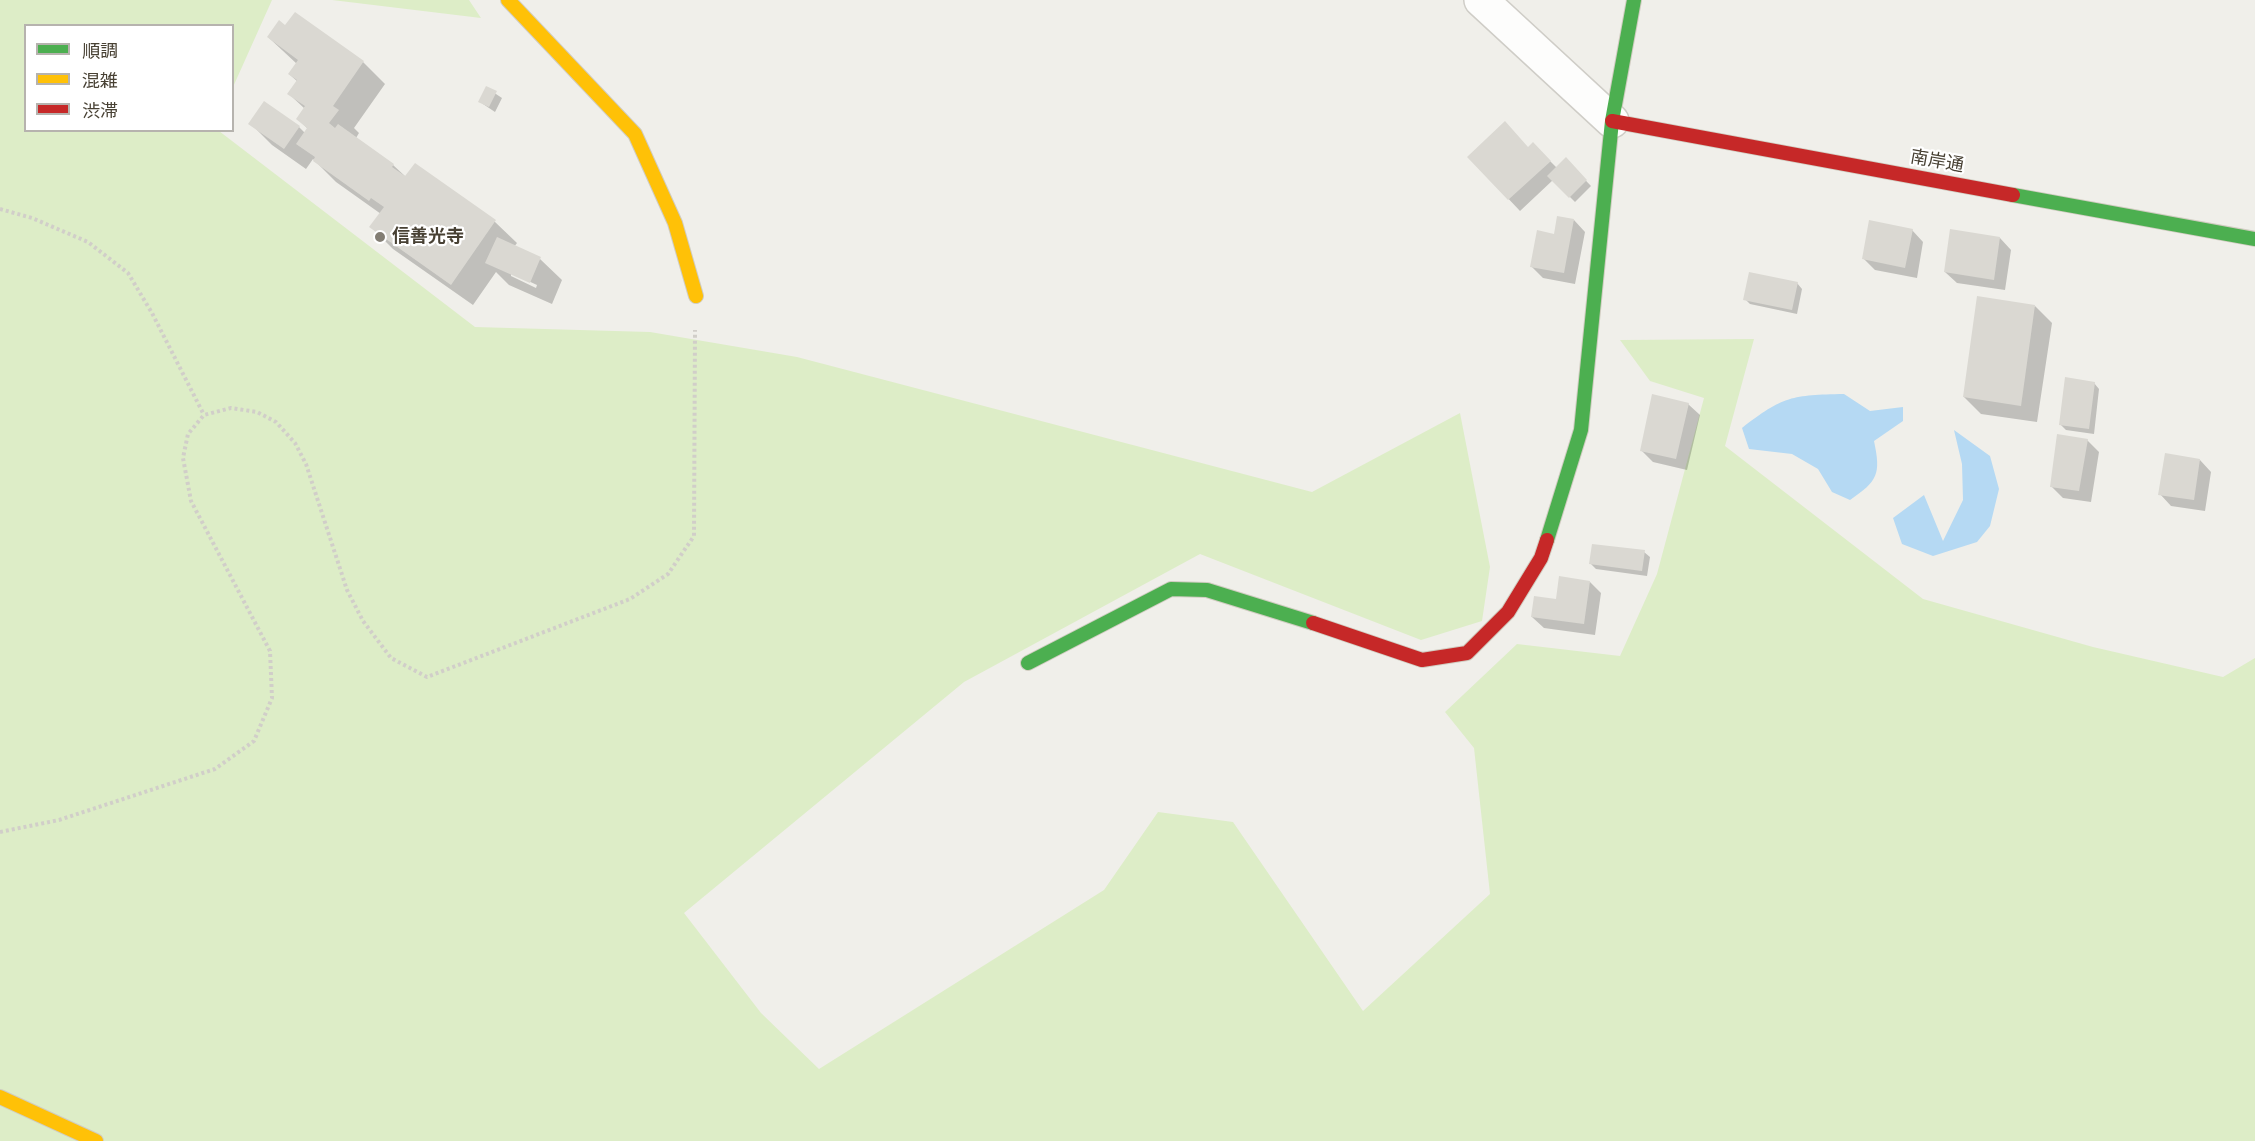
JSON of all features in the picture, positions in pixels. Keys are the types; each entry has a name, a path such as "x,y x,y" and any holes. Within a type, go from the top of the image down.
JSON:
{"main road":[{"path":"508,0 636,134 675,223 696,296"},
{"path":"1028,663 1172,590 1207,590 1262,606 1422,660 1467,654 1508,612 1541,558 1581,430 1612,121 1634,0"},
{"name":"南岸通","path":"1612,121 2255,239"},
{"path":"0,1097 96,1141"}],"street":[{"path":"1481,0 1612,121"}],"path":[{"path":"0,209 32,218 88,242 128,273 152,313 204,415"},
{"path":"0,832 59,820 215,769 254,741 272,698 270,651 190,501 183,458 188,434 204,415 231,408 257,412 276,422 296,443 306,464 347,590 363,621 391,658 428,677 630,599 668,574 694,536 696,296"}],"green space":[{"path":"0,0 272,0 234,85 234,24 24,24 24,132 220,132 475,327 650,332 797,357 1312,492 1460,413 1490,567 1482,621 1421,640 1200,554 964,682 684,913 761,1013 819,1069 1104,890 1158,812 1233,822 1363,1011 1490,894 1474,748 1445,712 1517,644 1620,656 1657,574 1704,398 1650,381 1620,340 1754,339 1725,446 1923,599 2093,647 2223,677 2255,658 2255,1141 0,1141"},
{"path":"332,0 469,0 481,18"}],"water":[{"path":"1844,394 1870,411 1903,407 1903,421 1874,441 1877,469 1872,482 1850,500 1832,492 1818,469 1792,454 1749,449 1742,428 1768,409 1789,399 1812,395"},
{"path":"1954,430 1990,456 1999,489 1990,526 1977,542 1933,556 1902,544 1893,518 1924,495 1943,541 1963,500 1962,464"}],"building":[{"path":"295,12 364,61 333,106 339,110 329,123 335,128 338,124 394,164 392,167 405,176 415,163 496,220 451,285 369,227 384,207 371,198 369,201 313,161 315,157 296,144 307,128 296,119 305,106 287,94 297,80 288,74 298,60 267,37 279,20 285,25"},
{"path":"486,86 497,91 489,107 478,102"},
{"path":"264,101 300,126 284,149 248,124"},
{"path":"1505,121 1528,147 1533,142 1551,161 1508,200 1467,157"},
{"path":"1566,157 1587,180 1569,198 1547,176"},
{"path":"1557,216 1574,219 1564,273 1530,267 1537,230 1554,234"},
{"path":"1869,220 1913,229 1905,268 1862,259"},
{"path":"1950,229 2000,237 1994,280 1944,272"},
{"path":"497,237 541,257 530,283 485,263"},
{"path":"1749,272 1798,282 1792,310 1743,300"},
{"path":"1977,296 2035,305 2021,406 1963,397"},
{"path":"2065,377 2095,382 2089,429 2059,425"},
{"path":"1652,394 1689,403 1676,459 1640,451"},
{"path":"2057,434 2088,439 2079,491 2050,487"},
{"path":"2165,453 2200,459 2194,500 2158,495"},
{"path":"1592,544 1645,550 1642,571 1589,564"},
{"path":"1559,576 1590,581 1584,624 1531,617 1534,596 1556,599"}],"traffic: fast":[{"path":"1547,540 1581,430 1612,121 1634,0"},
{"path":"2013,195 2255,239"},
{"path":"1028,663 1171,589 1207,590 1313,623"}],"traffic: slow":[{"path":"508,0 635,134 675,223 696,296"},
{"path":"0,1097 96,1141"}],"traffic: jam":[{"path":"1612,121 2013,195"},
{"path":"1313,623 1422,660 1467,653 1508,612 1541,558 1547,540"}],"place":[{"name":"信善光寺","path":"380,237"}]}
